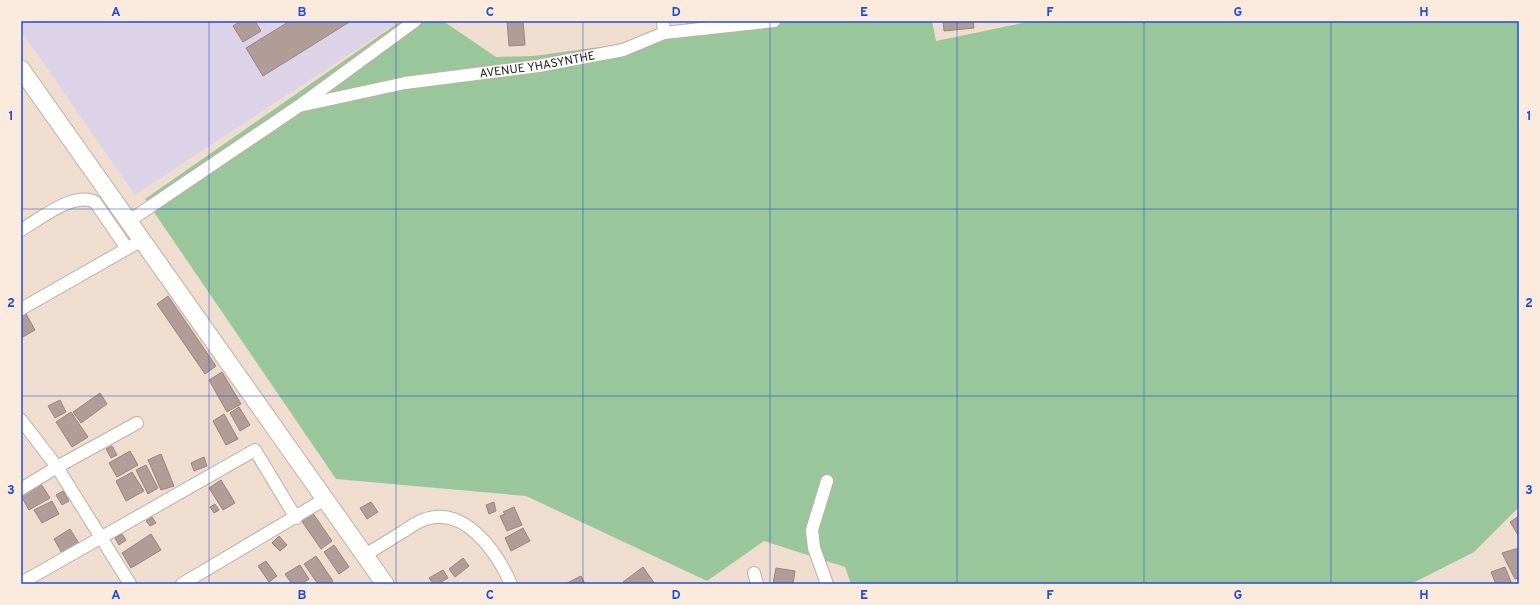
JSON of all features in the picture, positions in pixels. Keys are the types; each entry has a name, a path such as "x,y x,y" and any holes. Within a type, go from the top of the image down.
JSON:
{"highway":[{"path":"21,69 385,584"}],"street":[{"path":"129,221 299,106 415,21"},
{"name":"AVENUE YHASYNTHE","path":"299,106 405,83 538,66 622,50 664,27 774,21"},
{"path":"21,230 70,201 88,199 95,202 126,247"},
{"path":"21,309 126,247 142,240"},
{"path":"21,420 57,467 102,536 130,584"},
{"path":"21,489 136,423"},
{"path":"21,583 255,450 296,518"},
{"path":"827,584 814,548 812,530 828,481"},
{"path":"182,584 326,499"},
{"path":"365,554 423,520 441,516 458,520 488,545 505,570 511,584"}],"shaded area":[{"path":"21,21 400,21 135,195 21,31"}],"green space":[{"path":"401,21 443,21 496,57 533,56 652,40 688,23 707,21 932,21 936,41 1032,21 1519,21 1519,507 1474,552 1411,584 851,584 845,567 764,541 707,581 526,496 336,479 145,199"}],"building":[{"path":"241,21 255,21 261,31 243,42 233,26"},
{"path":"290,21 351,21 263,76 246,48"},
{"path":"507,21 523,21 525,45 509,46"},
{"path":"943,21 973,21 974,28 944,31"},
{"path":"168,296 216,366 205,374 157,304"},
{"path":"25,312 35,330 21,338 21,315"},
{"path":"222,372 241,404 227,412 209,380"},
{"path":"100,393 107,404 81,423 73,412"},
{"path":"60,400 66,412 55,418 48,406"},
{"path":"239,407 250,425 240,431 230,413"},
{"path":"71,412 88,437 72,447 56,422"},
{"path":"224,414 238,439 226,445 213,421"},
{"path":"112,446 117,455 111,458 106,449"},
{"path":"130,451 138,465 117,477 109,463"},
{"path":"161,454 174,486 161,490 148,460"},
{"path":"204,457 207,466 194,471 191,463"},
{"path":"146,465 158,488 148,494 136,470"},
{"path":"132,472 144,491 126,501 116,481"},
{"path":"221,480 235,503 223,510 209,488"},
{"path":"41,484 50,498 29,510 21,496"},
{"path":"63,491 69,501 62,505 56,495"},
{"path":"52,501 59,514 42,523 34,510"},
{"path":"371,502 378,512 367,519 360,508"},
{"path":"494,502 496,511 489,514 486,505"},
{"path":"215,504 219,510 214,513 210,507"},
{"path":"514,507 522,525 507,531 500,516 505,514 503,512"},
{"path":"312,512 332,541 321,549 301,520"},
{"path":"1519,516 1519,534 1518,535 1510,522"},
{"path":"152,517 156,523 150,526 146,521"},
{"path":"523,528 530,541 511,551 505,538"},
{"path":"70,529 80,545 63,555 54,539"},
{"path":"122,534 126,540 119,545 115,538"},
{"path":"151,534 161,550 131,568 122,553"},
{"path":"279,536 287,545 280,551 272,543"},
{"path":"334,545 349,567 339,574 324,552"},
{"path":"1519,548 1519,578 1515,579 1502,553"},
{"path":"316,556 333,581 329,584 318,584 304,564"},
{"path":"463,558 469,566 455,577 449,569"},
{"path":"266,561 277,576 269,582 258,566"},
{"path":"300,565 309,579 301,584 292,584 285,574"},
{"path":"643,567 655,584 633,584 631,582 624,584 623,582"},
{"path":"1505,567 1512,584 1496,584 1491,572"},
{"path":"776,568 795,571 793,584 773,584"},
{"path":"443,570 448,578 438,584 433,584 429,578"},
{"path":"581,576 585,584 565,584"}]}
